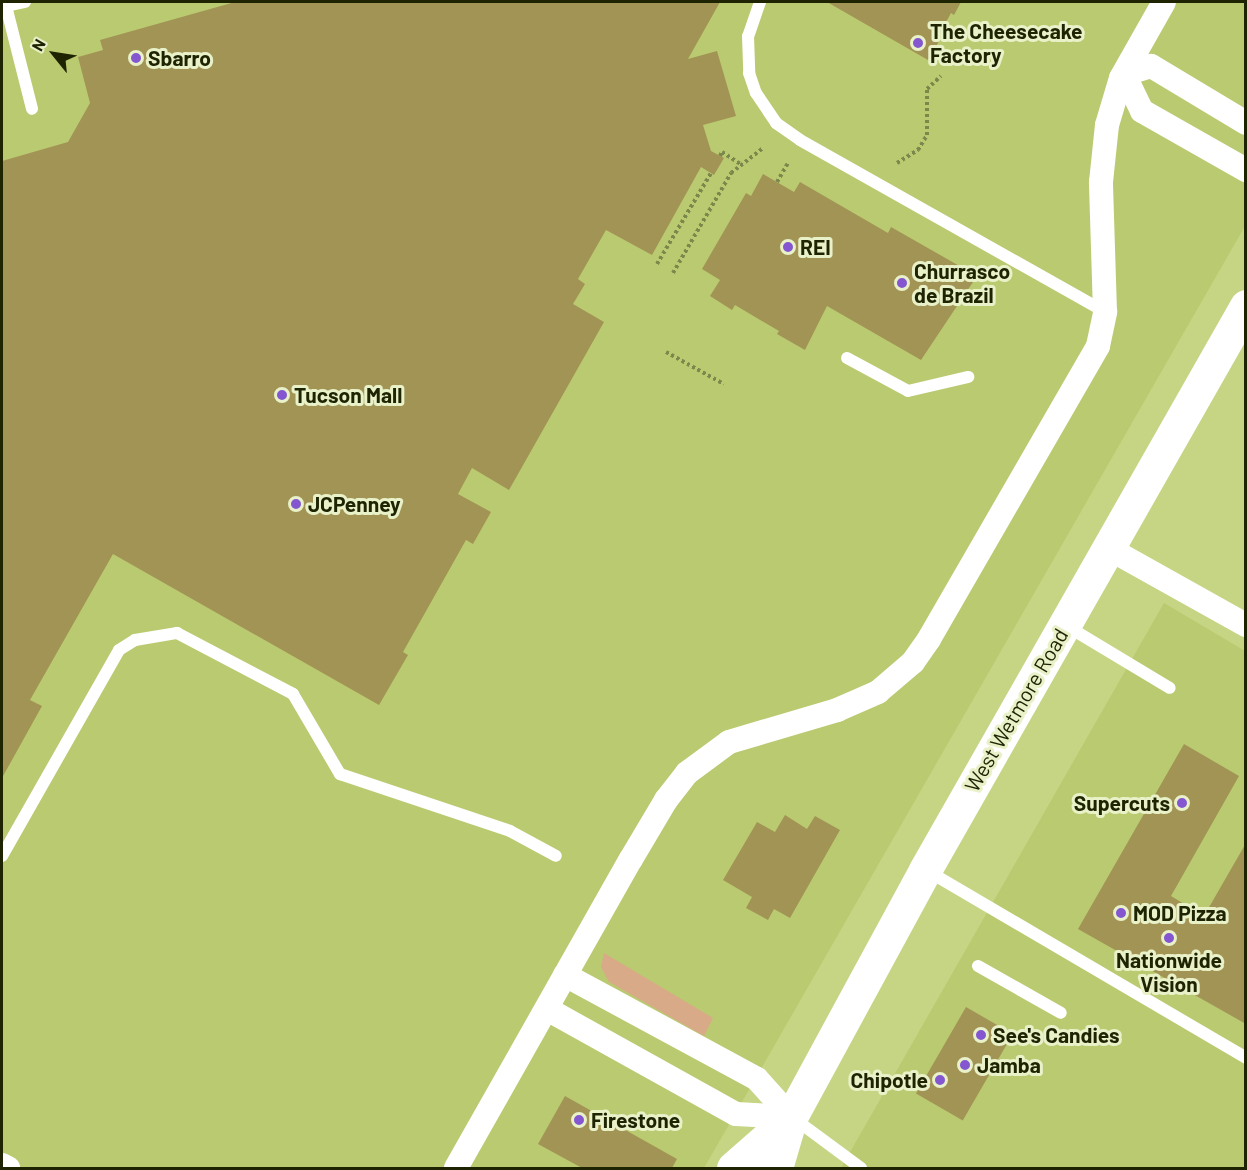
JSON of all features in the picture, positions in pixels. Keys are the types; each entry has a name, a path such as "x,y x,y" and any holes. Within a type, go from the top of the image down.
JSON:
{"main road":[{"name":"West Wetmore Road","path":"776,1168 791,1117 925,870 1245,306"},
{"name":"West Wetmore Road","path":"733,1168 791,1117"}],"street":[{"path":"456,1168 564,975 666,800 700,761 729,741 858,702 878,692 913,662 929,639 1098,346 1105,312 1101,182 1107,124 1124,74 1164,2"},
{"path":"1124,74 1151,66 1245,123"},
{"path":"1124,74 1142,111 1245,170"},
{"path":"1108,548 1245,625"},
{"path":"564,975 757,1080 791,1117"},
{"path":"547,1009 736,1114 791,1117"},
{"path":"2,1165 8,1168"}],"lane":[{"path":"25,2 6,6 32,109"},
{"path":"760,2 748,36 749,73 756,93 776,123 800,140 952,228 1025,265 1105,312"},
{"path":"847,358 908,391 968,376"},
{"path":"1064,624 1170,688"},
{"path":"2,856 119,650 135,640 177,633 293,694 340,774 510,831 556,856"},
{"path":"925,870 1245,1058"},
{"path":"978,966 1061,1013"},
{"path":"791,1117 861,1168"}],"path":[{"path":"897,163 918,150 927,135 927,89 941,76"},
{"path":"673,273 731,173 763,148"},
{"path":"720,156 722,153 742,165"},
{"path":"777,182 788,163"},
{"path":"657,264 711,173"},
{"path":"666,352 724,384"}],"shaded area":[{"path":"2,2 1245,2 1245,226 704,1168 2,1168"},
{"path":"1164,603 1245,651 1245,1168 841,1168"},
{"path":"604,953 713,1018 704,1036 609,982 601,967"}],"building":[{"name":"Tucson Mall","path":"235,2 720,2 688,59 717,51 736,116 703,125 711,151 724,158 714,175 701,167 652,255 606,230 578,279 585,284 573,304 604,322 509,490 472,468 458,494 491,512 473,544 466,540 403,652 408,655 379,705 113,554 30,700 42,706 2,778 2,161 68,142 90,103 78,57 103,50 100,40"},
{"name":"The Cheesecake Factory","path":"827,2 961,2 954,15 951,13 945,24 948,26 928,60"},
{"name":"REI","path":"763,174 794,192 800,182 888,233 891,227 977,276 921,360 827,306 805,350 777,334 779,331 735,305 732,310 710,296 720,280 702,269 746,193 751,196"},
{"path":"1184,744 1239,776 1171,896 1204,916 1246,843 1246,1024 1078,929"},
{"path":"785,815 807,829 815,816 840,830 790,918 774,909 768,920 746,908 752,897 723,880 757,822 775,832"},
{"path":"966,1007 1013,1034 963,1121 916,1094"},
{"name":"Firestone","path":"565,1096 677,1159 672,1168 582,1168 538,1144"}],"place":[{"name":"The Cheesecake Factory","path":"918,43"},
{"name":"Sbarro","path":"136,58"},
{"name":"REI","path":"788,247"},
{"name":"Churrasco de Brazil","path":"902,283"},
{"name":"Tucson Mall","path":"282,395"},
{"name":"JCPenney","path":"296,504"},
{"name":"Supercuts","path":"1182,803"},
{"name":"MOD Pizza","path":"1121,913"},
{"name":"Nationwide Vision","path":"1169,938"},
{"name":"See's Candies","path":"981,1035"},
{"name":"Jamba","path":"965,1065"},
{"name":"Chipotle","path":"940,1080"},
{"name":"Firestone","path":"579,1120"}]}
